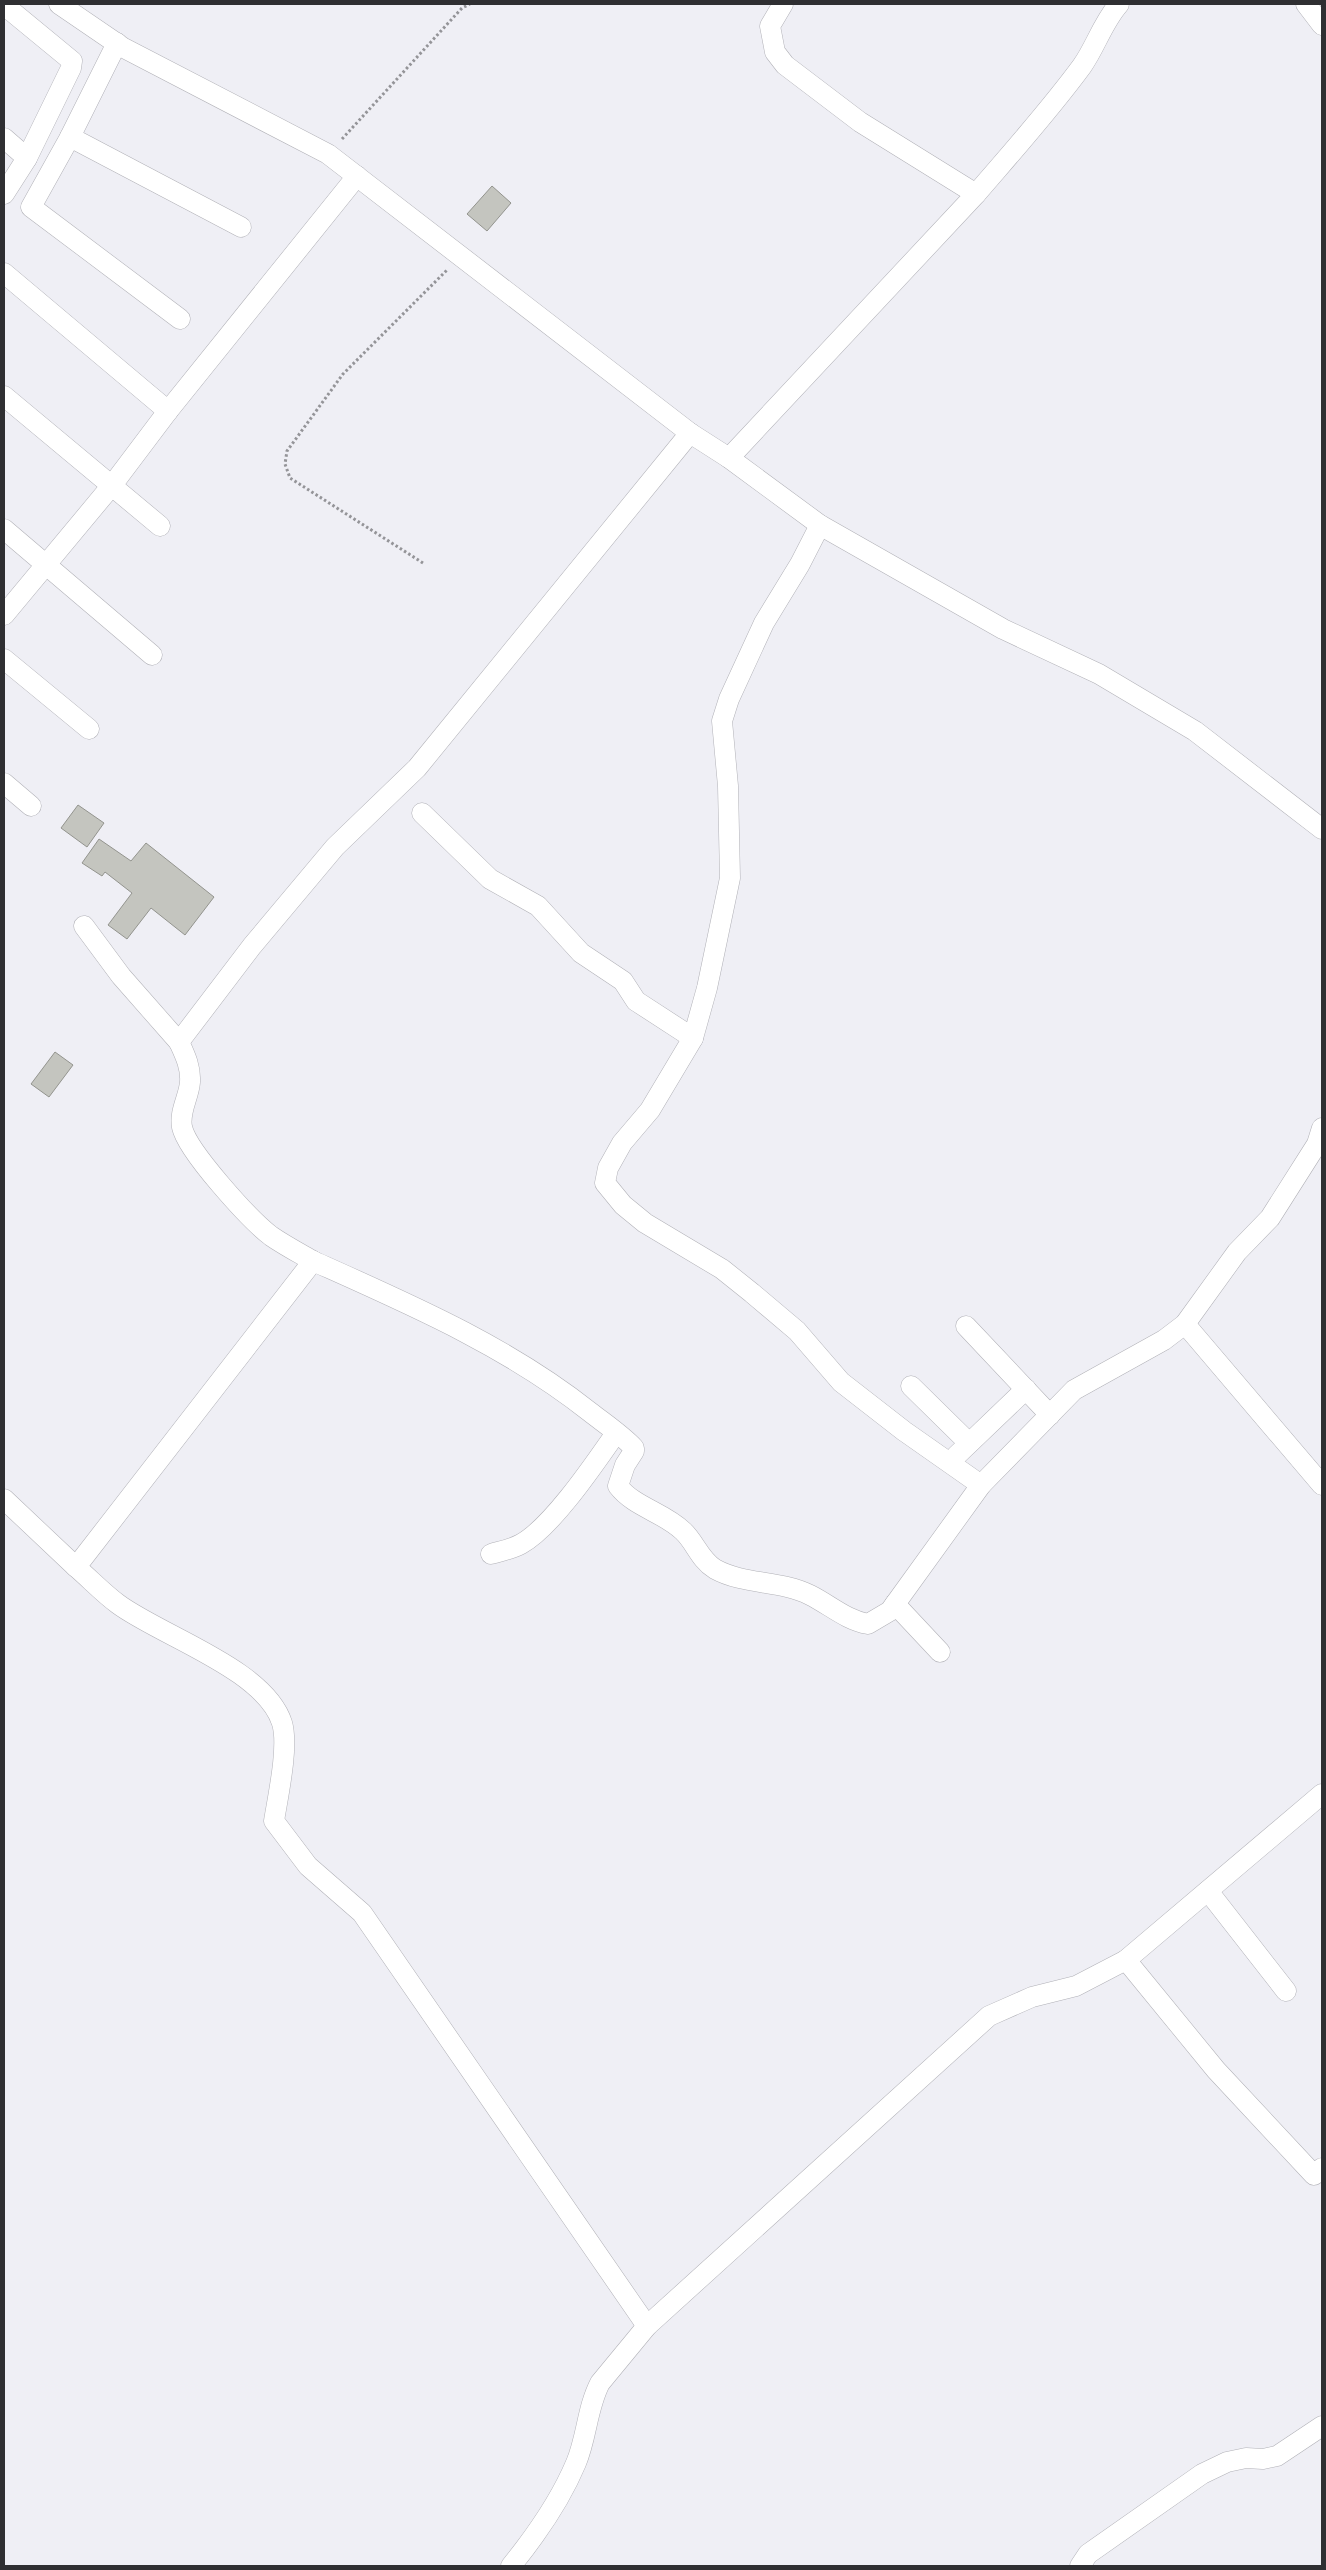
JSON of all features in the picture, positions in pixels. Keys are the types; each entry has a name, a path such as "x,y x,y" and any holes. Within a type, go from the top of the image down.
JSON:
{"street":[{"path":"59,4 117,43 328,154 690,433 729,458 820,525 1004,629 1099,674 1195,731 1322,829"},
{"path":"783,4 770,26 775,52 785,65 860,122 976,194"},
{"path":"729,458 976,194 1053,106 1087,59 1109,15 1119,4"},
{"path":"1306,4 1322,25"},
{"path":"4,5 72,61 71,68 27,158 4,194"},
{"path":"117,43 70,137 31,208 180,319"},
{"path":"70,137 241,227"},
{"path":"4,138 27,158"},
{"path":"4,615 113,484 168,412 357,176"},
{"path":"4,273 168,412"},
{"path":"4,396 113,484 160,526"},
{"path":"179,1042 252,946 335,847 417,768 690,433"},
{"path":"820,525 800,564 764,623 729,699 722,721 728,786 730,878 707,988 693,1038 650,1110 622,1143 608,1168 605,1183 623,1205 645,1223 722,1269 752,1293 797,1331 841,1382 981,1485"},
{"path":"4,529 152,655"},
{"path":"4,660 89,729"},
{"path":"4,784 31,806"},
{"path":"422,813 490,879 538,906 581,953 609,974 623,981 636,1001 693,1038"},
{"path":"84,926 121,976 179,1042 189,1065 190,1083 182,1119 186,1139 248,1214 270,1235 314,1262 407,1303 483,1342 576,1401 631,1445 634,1451 625,1465 618,1486 631,1499 666,1516 685,1533 697,1552 713,1568 736,1577 797,1590 857,1622 868,1624 881,1618 896,1604 981,1485 1074,1390 1164,1340 1185,1324 1237,1252 1270,1218 1317,1144 1322,1128"},
{"path":"76,1567 314,1262"},
{"path":"1185,1324 1322,1485"},
{"path":"966,1326 1050,1415"},
{"path":"911,1386 963,1449 1026,1389"},
{"path":"492,1554 514,1547 532,1536 574,1490 616,1433"},
{"path":"4,1499 119,1605 228,1665 267,1698 282,1723 283,1754 274,1821 308,1866 362,1914 646,2326"},
{"path":"896,1604 940,1652"},
{"path":"511,2566 547,2519 576,2462 595,2393 600,2383 646,2326 989,2016 1032,1997 1076,1986 1126,1960 1322,1794"},
{"path":"1208,1891 1286,1991"},
{"path":"1126,1960 1216,2070 1320,2175"},
{"path":"1080,2566 1088,2554 1202,2474 1227,2462 1246,2458 1263,2459 1276,2456 1322,2426"}],"path":[{"path":"328,154 462,8 470,4"},
{"path":"424,563 290,478 284,464 287,451 342,374 460,257"}],"building":[{"path":"492,186 511,203 487,231 467,214"},
{"path":"78,805 104,823 87,847 61,828"},
{"path":"99,839 131,861 146,843 214,897 185,935 151,908 127,939 108,925 132,893 105,872 102,876 82,863"},
{"path":"55,1052 73,1065 49,1097 31,1084"}]}
